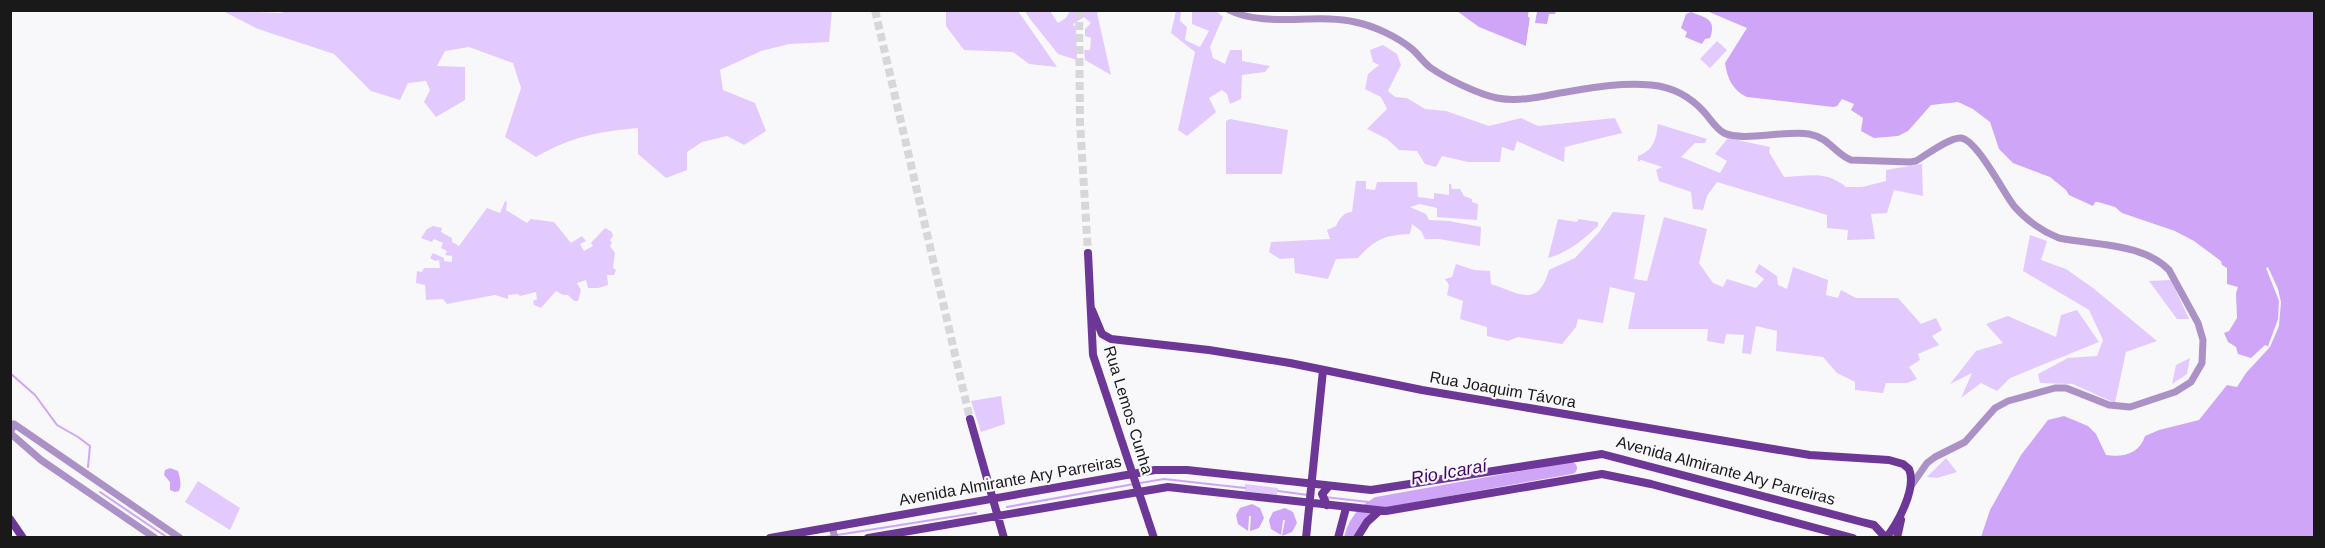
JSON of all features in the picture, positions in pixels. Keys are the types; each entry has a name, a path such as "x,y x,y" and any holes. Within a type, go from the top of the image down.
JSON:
{"main road":[{"name":"Rua Lemos Cunha","path":"1088,253 1093,355 1154,537"},
{"name":"Rua Joaquim Távora","path":"1092,310 1102,334 1111,339 1209,350 1422,390 1810,455 1889,460 1906,466 1911,475 1911,486"},
{"path":"1306,537 1323,370"},
{"path":"970,419 1004,537"},
{"name":"Avenida Almirante Ary Parreiras","path":"770,537 993,499 1135,482 1308,501 1326,496 1602,454 1622,457 1874,525 1886,537"},
{"name":"Avenida Almirante Ary Parreiras","path":"868,537 998,516 1135,482 1155,470 1187,470 1310,485 1350,508 1374,511 1403,509 1602,474 1651,484 1852,537"},
{"path":"1886,537 1894,527 1911,486"},
{"path":"1897,537 1904,505"},
{"path":"1338,537 1350,508"},
{"path":"1357,537 1374,511"},
{"path":"10,519 23,537"}],"street":[{"path":"1229,10 1248,16 1355,22 1394,38 1412,49 1431,68 1446,76 1498,98 1528,98 1631,84 1654,85 1677,91 1694,100 1718,129 1727,134 1737,136 1809,134 1825,139 1843,156 1851,160 1916,161 1956,139 1964,139 1978,150 2016,207 2046,233 2068,240 2145,255 2162,263 2169,270 2198,324 2203,340 2202,363 2191,382 2175,392 2130,407 2109,405 2066,388 2055,388 2008,401 1995,408 1965,442 1935,457 1927,464 1911,486"},
{"path":"155,537 41,460 10,433 14,424 84,474 180,537"},
{"path":"832,528 835,537"}],"shaded area":[{"path":"832,10 829,42 789,44 761,51 720,70 723,90 755,103 766,131 744,145 727,136 702,142 687,152 687,170 666,178 638,154 638,128 586,136 562,144 536,157 505,137 521,88 513,63 469,47 445,51 437,66 465,67 465,100 436,117 424,102 430,90 426,81 408,83 400,100 371,91 334,54 258,29 223,11 280,13 287,11"},
{"path":"946,11 1018,11 1057,67 1029,64 1013,52 964,50 946,26"},
{"path":"1025,11 1050,11 1058,23 1066,18 1070,11 1101,11 1097,13 1111,75 1085,60 1084,50 1090,50 1091,38 1085,36 1085,29 1091,23 1084,17 1073,24 1076,28 1077,60 1058,54"},
{"path":"1176,11 1181,11 1180,21 1187,27 1185,40 1200,47 1209,31 1192,24 1192,11 1216,11 1223,17 1210,47 1213,58 1225,64 1230,50 1242,50 1242,61 1270,66 1265,72 1242,75 1241,99 1230,104 1227,94 1222,90 1209,98 1216,112 1187,136 1178,130 1195,52 1171,33"},
{"path":"1457,11 1529,11 1526,46 1479,27"},
{"path":"1537,11 1556,11 1555,14 1549,14 1547,24 1535,23"},
{"path":"1707,11 2314,11 2314,537 1981,537 1990,510 2021,455 2048,420 2064,416 2088,426 2096,434 2106,455 2124,455 2139,447 2145,436 2199,420 2227,385 2237,387 2246,373 2270,347 2265,345 2251,358 2238,354 2236,347 2228,342 2224,333 2229,331 2237,318 2236,293 2238,287 2227,284 2227,268 2222,265 2221,261 2194,241 2175,231 2122,213 2115,207 2098,202 2095,202 2093,206 2069,195 2050,177 2013,163 1999,149 1990,122 1973,109 1958,102 1931,105 1908,131 1898,136 1874,138 1861,131 1863,118 1851,110 1854,104 1842,99 1837,106 1833,107 1747,97 1732,83 1725,63 1747,28"},
{"path":"1691,12 1711,23 1710,38 1705,39 1702,44 1685,37 1687,32 1681,28 1686,14"},
{"path":"1717,41 1727,50 1710,68 1700,59"},
{"path":"1383,45 1397,54 1401,65 1388,91 1395,97 1407,98 1425,109 1446,111 1489,126 1521,118 1538,126 1615,118 1622,133 1565,147 1564,162 1517,141 1514,151 1502,147 1500,162 1468,162 1442,156 1436,167 1425,164 1417,151 1399,150 1387,139 1367,129 1387,109 1381,97 1365,89 1368,74 1379,65 1373,62 1370,50"},
{"path":"1230,119 1288,130 1282,174 1226,174 1226,121"},
{"path":"1658,124 1707,139 1705,143 1695,143 1681,157 1720,173 1727,161 1715,154 1728,138 1770,147 1769,152 1784,177 1824,176 1846,187 1862,187 1886,181 1886,170 1922,164 1923,196 1894,190 1887,213 1871,214 1875,239 1847,240 1848,230 1827,228 1827,215 1717,182 1707,196 1703,210 1693,209 1691,192 1659,181 1656,170 1662,167 1641,160 1638,162 1638,156 1651,147"},
{"path":"1356,181 1366,181 1366,189 1375,190 1377,182 1417,182 1418,197 1434,199 1434,193 1449,195 1449,184 1451,184 1452,189 1460,189 1464,196 1478,204 1477,220 1437,217 1437,208 1420,204 1410,207 1426,214 1429,220 1481,227 1480,246 1425,239 1421,231 1412,224 1410,234 1381,239 1358,258 1336,259 1328,279 1295,273 1294,258 1280,259 1269,252 1271,242 1330,239 1327,230 1336,226 1344,215 1352,212"},
{"path":"505,201 507,202 506,210 527,223 531,219 554,222 571,243 582,236 586,241 580,244 584,251 593,246 591,243 605,228 612,232 610,246 615,253 613,268 616,270 614,275 607,275 608,285 588,288 586,280 577,283 581,290 578,301 556,291 541,308 534,305 533,301 537,299 536,292 520,296 518,294 508,295 508,299 495,295 447,304 443,299 426,300 425,285 416,283 417,271 422,272 424,268 440,268 439,260 435,261 430,258 433,253 444,258 444,261 452,262 452,256 445,255 447,251 441,248 443,243 434,239 432,242 421,238 427,229 433,226 442,228 441,232 452,238 452,242 459,246 487,208 500,213"},
{"path":"1613,212 1645,215 1634,279 1647,281 1664,217 1707,229 1699,263 1713,283 1723,287 1727,279 1756,288 1764,279 1755,272 1759,264 1777,276 1778,285 1787,289 1793,267 1828,280 1826,295 1838,298 1841,290 1856,298 1898,298 1921,324 1936,318 1942,330 1932,336 1939,345 1918,354 1920,360 1909,367 1917,379 1907,383 1886,383 1883,393 1855,390 1855,382 1837,373 1823,357 1776,351 1777,331 1756,326 1751,354 1742,353 1744,335 1726,334 1724,344 1707,341 1708,329 1628,329 1635,293 1610,287 1603,323 1578,319 1576,327 1562,344 1518,337 1508,341 1487,336 1487,327 1460,319 1463,301 1447,295 1449,285 1445,279 1452,277 1456,264 1474,270 1490,271 1491,284 1519,294 1533,294 1539,290 1549,270 1575,258 1599,232"},
{"path":"1558,219 1598,222 1598,226 1575,245 1548,258"},
{"path":"2030,235 2047,241 2041,260 2066,269 2093,288 2157,341 2126,352 2115,403 2073,384 2040,383 2038,374 2068,358 2097,356 2103,340 2089,310 2023,271"},
{"path":"2171,280 2189,319 2177,319 2149,281"},
{"path":"2077,310 2099,342 2010,378 1997,391 1981,383 1961,398 1972,373 1950,384 1976,351 2003,343 1986,324 2008,316 2056,337 2061,315"},
{"path":"2190,358 2187,374 2172,384 2176,365"},
{"path":"1001,396 1005,424 981,432 971,401"},
{"path":"1946,458 1957,472 1937,478 1927,477"},
{"path":"170,468 178,471 181,484 179,491 170,490 170,482 164,475 165,470"},
{"path":"198,481 240,508 230,530 185,502"},
{"path":"1245,484 1278,488 1277,495 1245,491"},
{"path":"1252,504 1260,508 1264,518 1259,528 1250,531 1251,516 1249,516 1248,531 1238,524 1236,515 1240,508"},
{"path":"1285,508 1293,512 1297,523 1292,532 1282,536 1285,520 1283,520 1281,535 1271,529 1269,520 1273,512"}],"pier":[{"path":"1532,10 1533,16 1534,10 1537,11 1529,46 1526,46 1529,11"},
{"path":"2268,267 2281,302 2279,326 2270,347 2268,346 2278,319 2279,301 2266,268"}],"waterway":[{"path":"10,373 35,395 57,425 90,446 88,467"},
{"name":"Rio Icaraí","path":"1350,538 1360,517 1377,503 1571,468"},
{"path":"1140,483 1164,479 1245,488"},
{"path":"1007,507 1134,484"},
{"path":"1278,491 1308,495"},
{"path":"100,492 168,538"},
{"path":"1325,497 1377,503"},
{"path":"837,535 976,513"},
{"path":"819,538 831,536"}],"tunnel":[{"path":"875,10 970,419"},
{"path":"1079,10 1080,122 1088,253"}]}
